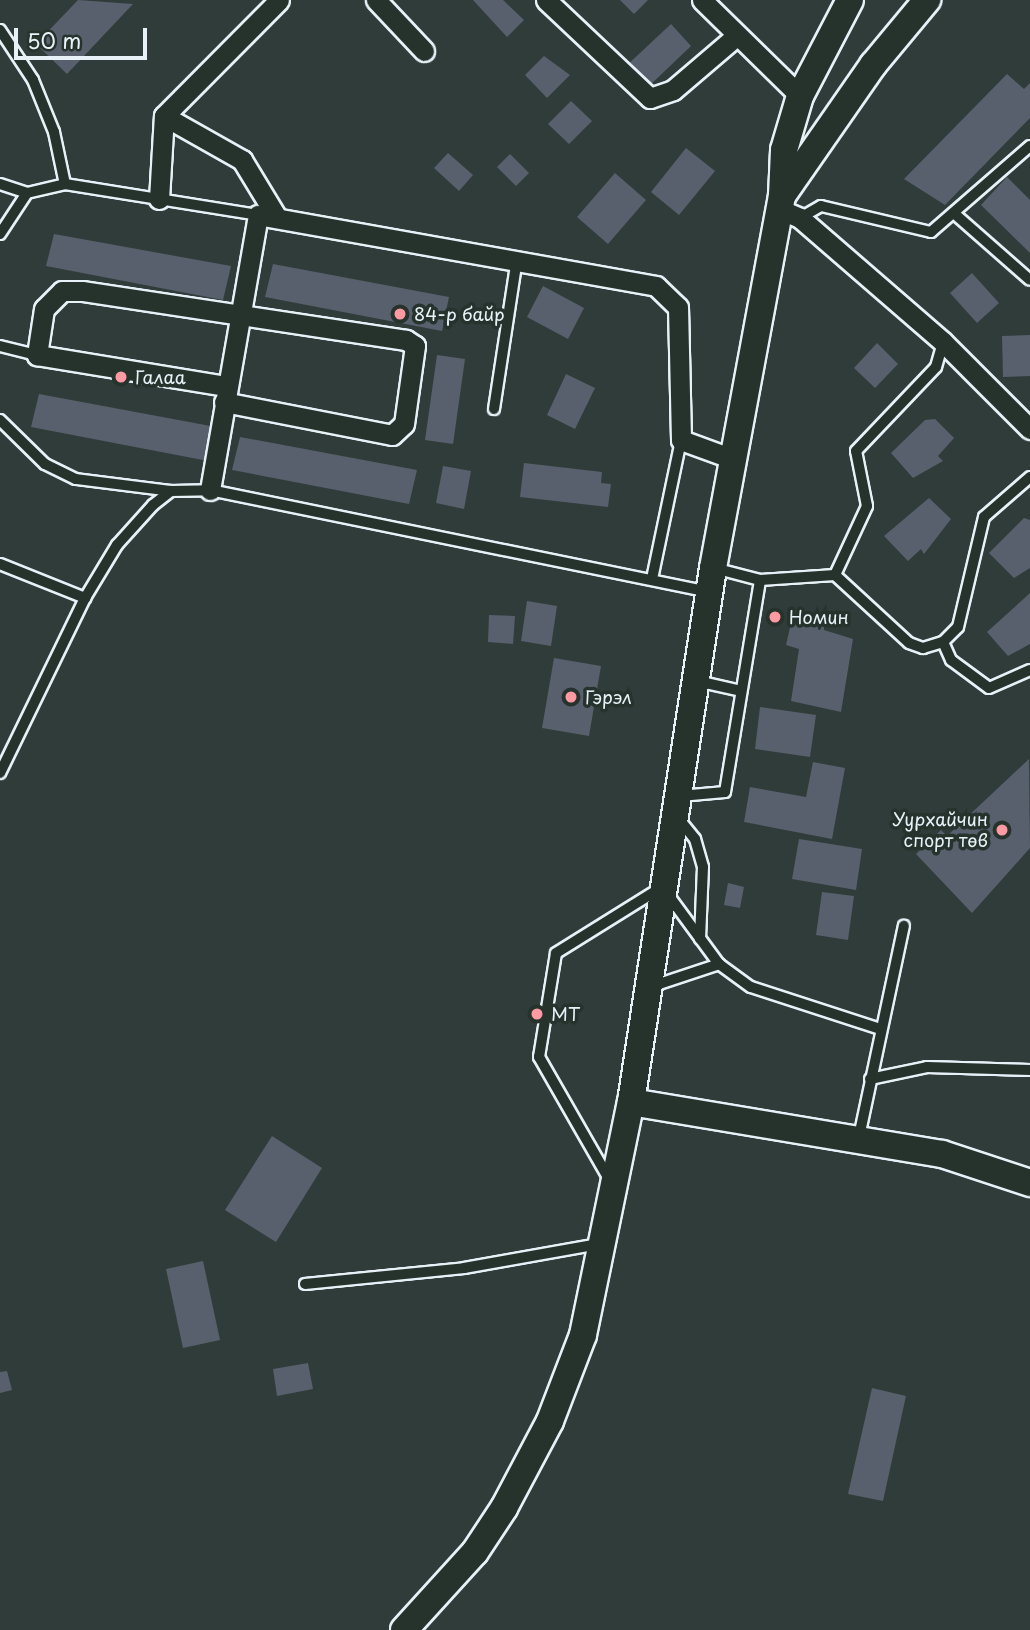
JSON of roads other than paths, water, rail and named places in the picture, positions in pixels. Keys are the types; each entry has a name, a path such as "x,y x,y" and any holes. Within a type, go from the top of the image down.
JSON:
{"main road":[{"path":"787,208 779,174 800,96 850,0"},
{"path":"404,1630 475,1552 528,1465 570,1375 604,1243 631,1102 711,580 733,459 787,208 873,65 927,0"},
{"path":"631,1102 859,1138 974,1163 1030,1183"}],"street":[{"path":"159,199 164,116 279,0"},
{"path":"376,0 424,51"},
{"path":"546,0 650,98 673,90 735,37"},
{"path":"702,0 735,37 800,96"},
{"path":"164,116 242,160 267,215 240,313 210,490"},
{"path":"787,208 943,342 1030,429"},
{"path":"267,215 638,279 671,295 678,307 681,440 733,459"},
{"path":"62,291 240,313 411,342 416,353 404,424 392,435 225,394 37,355 44,309 62,291"}],"lane":[{"path":"0,30 33,79 54,132 65,184"},
{"path":"787,208 821,206 931,232 956,215 1030,146"},
{"path":"0,184 27,193 65,184 267,215"},
{"path":"0,234 27,193"},
{"path":"956,215 1030,280"},
{"path":"494,409 517,258"},
{"path":"835,575 867,506 856,451 936,367 943,342"},
{"path":"0,346 37,355"},
{"path":"0,420 45,464 76,479 171,491 210,490 652,579 760,580 835,575 909,643 923,648 943,642 958,627 984,517 1030,477"},
{"path":"652,579 681,440"},
{"path":"0,773 85,598 117,545 171,491"},
{"path":"0,564 85,598"},
{"path":"700,940 703,867 695,839 676,805 725,792 760,580"},
{"path":"943,642 951,660 989,688 1030,670"},
{"path":"696,681 741,691"},
{"path":"614,1188 539,1057 556,953 662,887 719,964 751,986 880,1029"},
{"path":"859,1138 904,926"},
{"path":"648,989 719,964"},
{"path":"870,1079 927,1067 1030,1070"},
{"path":"306,1284 464,1268 604,1243"}],"place":[{"name":"84-р байр","path":"400,314"},
{"name":"Галаа","path":"121,377"},
{"name":"Номин","path":"775,617"},
{"name":"Гэрэл","path":"571,697"},
{"name":"Уурхайчин спорт төв","path":"1002,830"},
{"name":"МТ","path":"537,1014"}]}
